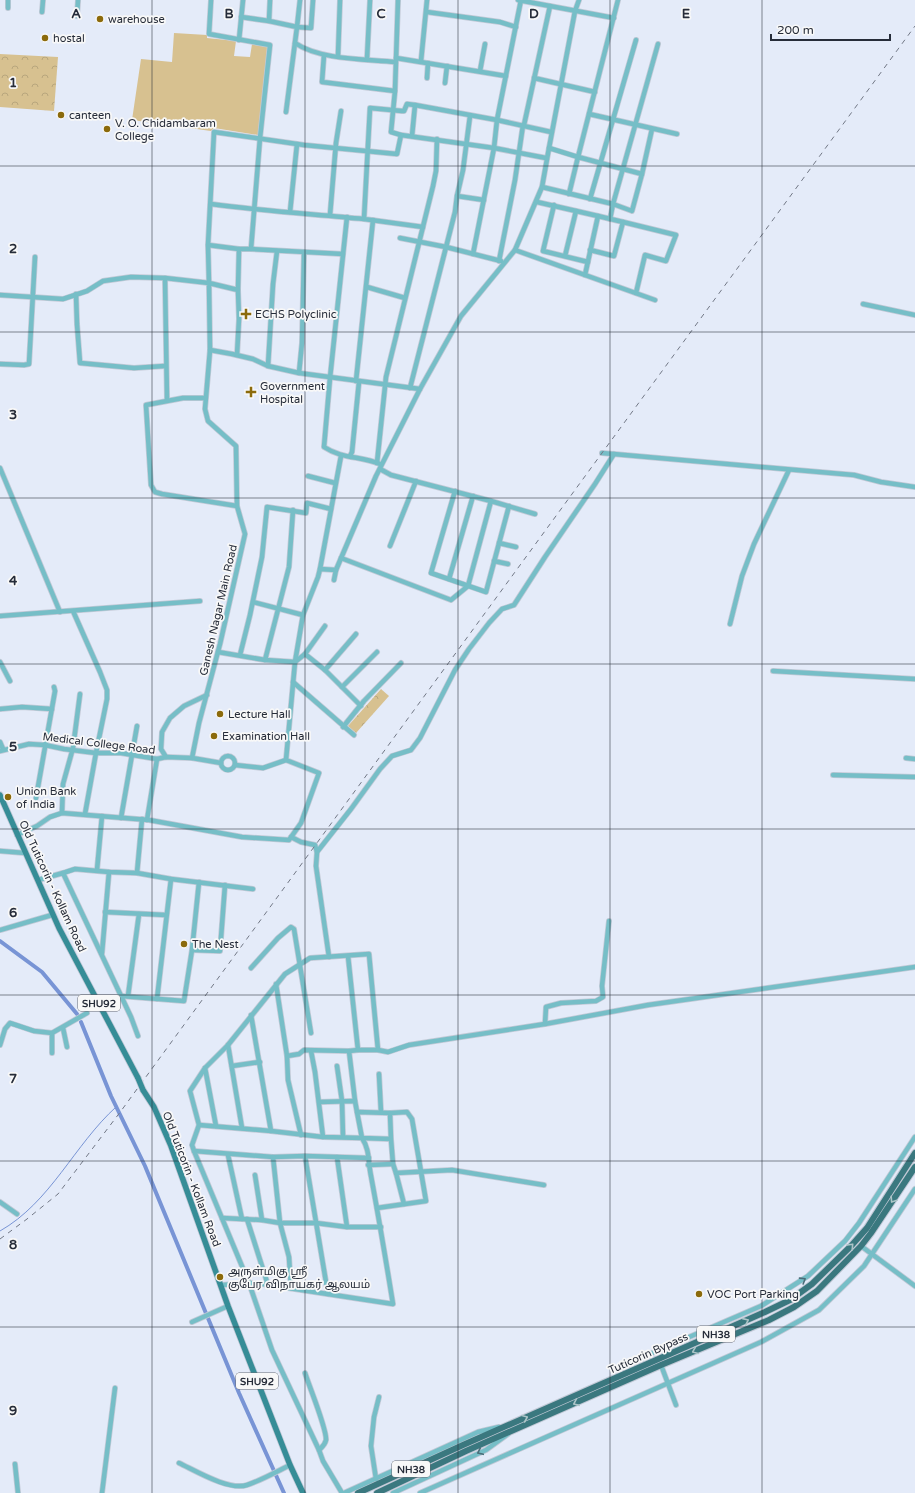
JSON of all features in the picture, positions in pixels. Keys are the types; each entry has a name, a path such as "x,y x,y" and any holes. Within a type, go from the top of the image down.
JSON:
{"highway":[{"name":"Tuticorin Bypass","path":"358,1493 509,1424 696,1343 790,1300 812,1284 851,1246 866,1228 915,1153"},
{"name":"Tuticorin Bypass","path":"378,1493 466,1451 661,1365 769,1320 794,1307 817,1291 861,1246 872,1233 915,1167"}],"main road":[{"name":"Old Tuticorin - Kollam Road","path":"0,795 52,915 154,1107 171,1146 222,1285 228,1306 290,1465 303,1493"}],"street":[{"path":"8,0 8,8"},
{"path":"42,12 43,0"},
{"path":"77,16 78,0"},
{"path":"211,0 209,34 270,45 260,138 251,248"},
{"path":"239,40 243,0"},
{"path":"269,21 270,0"},
{"path":"286,112 300,0"},
{"path":"241,17 311,28 313,0"},
{"path":"338,56 340,0"},
{"path":"367,60 370,0"},
{"path":"398,0 394,110 391,132 401,135 494,148 546,158"},
{"path":"421,61 428,0"},
{"path":"473,254 494,148 497,120 520,0 614,18"},
{"path":"334,580 336,570 379,465 461,316 502,261 515,250 537,202 542,187 551,132 575,11 579,0"},
{"path":"569,194 618,0"},
{"path":"502,261 524,125 550,6"},
{"path":"427,12 500,22 516,27"},
{"path":"590,199 636,40"},
{"path":"295,43 302,48 324,55 367,60 421,61 506,76"},
{"path":"480,71 485,44"},
{"path":"610,219 658,44"},
{"path":"324,55 322,82 395,91"},
{"path":"427,78 428,62"},
{"path":"445,82 448,66"},
{"path":"534,78 595,92"},
{"path":"364,219 370,108 404,111 407,104 415,105 524,125 551,132"},
{"path":"412,136 415,105"},
{"path":"330,215 341,111"},
{"path":"589,114 677,134"},
{"path":"410,388 455,212 463,170 470,116"},
{"path":"542,187 613,204 632,211 652,128"},
{"name":"Ganesh Nagar Main Road","path":"192,758 199,723 218,652 245,534 237,506 236,446 208,421 205,408 210,350 208,245 214,132 260,138"},
{"path":"260,138 297,144 397,154 401,135"},
{"path":"379,465 384,385 436,171 437,139"},
{"path":"290,212 297,144"},
{"path":"548,148 642,174"},
{"path":"457,196 484,200"},
{"path":"537,202 676,235 666,261 644,254 636,293"},
{"path":"211,204 254,210 330,215 423,227"},
{"path":"554,205 543,251 588,262"},
{"path":"565,256 576,211"},
{"path":"584,275 598,216"},
{"path":"347,217 324,447 341,456 350,456 379,465 391,475 455,491 535,514"},
{"path":"350,456 352,452 357,382 373,220"},
{"path":"590,250 614,256 623,222"},
{"path":"400,238 446,247 502,261"},
{"path":"208,245 239,249 258,248 277,251 343,254"},
{"path":"237,355 239,319 239,249"},
{"path":"515,250 655,300"},
{"path":"268,366 273,284 277,251"},
{"path":"299,373 302,343 304,252"},
{"path":"0,364 28,364 35,257"},
{"path":"0,295 63,298 87,291 103,281 131,277 165,278 209,283 238,290"},
{"path":"165,278 165,366 167,400"},
{"path":"367,287 405,298"},
{"path":"76,294 80,363 134,368 165,366"},
{"path":"863,304 915,315"},
{"path":"210,350 253,359 268,366 299,373 357,382 420,389"},
{"path":"205,398 183,398 146,405 151,485 155,492 162,494 237,506"},
{"path":"602,453 854,475 881,482 915,487"},
{"path":"317,852 380,769 392,756 411,750 420,738 455,670 489,623 502,609 514,605 614,454"},
{"path":"286,760 295,662 303,615 320,569 341,456"},
{"path":"0,468 60,612"},
{"path":"730,624 742,576 749,557 763,522 789,470"},
{"path":"308,476 335,483"},
{"path":"390,546 416,481"},
{"path":"455,491 431,573 486,592 509,506"},
{"path":"449,579 473,496"},
{"path":"341,558 451,600 468,586 491,501"},
{"path":"240,655 262,557 267,507 306,513 307,503 331,509"},
{"path":"265,660 289,567 293,510"},
{"path":"499,543 516,548"},
{"path":"494,561 508,564"},
{"path":"320,569 336,570"},
{"path":"0,616 200,601"},
{"path":"253,602 303,615"},
{"path":"73,611 107,690 107,699 86,814"},
{"path":"218,652 265,660 295,662 305,654 325,626"},
{"path":"325,670 356,634"},
{"path":"342,687 377,652"},
{"path":"305,654 325,670 361,706"},
{"path":"0,662 10,681"},
{"path":"343,727 401,663"},
{"path":"773,671 915,679"},
{"path":"293,682 354,735"},
{"path":"36,798 55,691 54,687"},
{"path":"62,813 63,784 72,750 80,694"},
{"path":"166,757 161,749 162,732 170,718 184,706 207,695"},
{"path":"0,709 22,707 52,709"},
{"path":"120,818 137,726"},
{"path":"0,742 2,750"},
{"name":"Medical College Road","path":"2,750 29,744 96,753 121,753 157,759 166,757 192,758 221,763"},
{"path":"229,756 234,760 235,765 231,770 227,770 223,768 221,763 223,758 229,756"},
{"path":"906,758 915,759"},
{"path":"137,873 144,820 157,759"},
{"path":"17,835 37,826 50,817 62,813 144,820 242,837 289,840 301,822 319,773 286,760 262,768 235,765"},
{"path":"833,775 915,777"},
{"path":"97,870 102,816"},
{"path":"291,837 301,842 315,845 317,852 316,866 329,957"},
{"path":"0,851 25,853"},
{"path":"38,880 75,868 109,872 137,873 171,879 253,889"},
{"path":"102,955 109,872"},
{"path":"63,873 131,1017 138,1036"},
{"path":"157,999 171,879"},
{"path":"121,996 184,1001 192,950 199,882"},
{"path":"192,950 220,951 225,885"},
{"path":"105,912 166,915"},
{"path":"128,996 139,914"},
{"path":"0,928 52,915"},
{"path":"545,1024 546,1007 561,1003 596,1001 603,997 602,986 609,921"},
{"path":"251,968 278,938 292,927 294,928 311,1033"},
{"path":"378,1050 369,954 310,958 285,974 228,1045 205,1068 190,1091 199,1125 192,1144 194,1151 249,1283 272,1350 323,1461 343,1493 478,1432 509,1424"},
{"path":"348,956 358,1050"},
{"path":"286,1056 299,1054 304,1050 378,1050 388,1052 409,1045 545,1024 648,1005 915,967"},
{"path":"276,984 288,1080 301,1134"},
{"path":"0,1045 10,1023 34,1031 52,1033 87,1013"},
{"path":"251,1015 271,1131"},
{"path":"63,1028 67,1046"},
{"path":"52,1033 52,1053"},
{"path":"228,1045 242,1128"},
{"path":"311,1051 323,1137"},
{"path":"222,1285 249,1283 268,1285 393,1304 381,1227 368,1165 368,1149 362,1138 355,1101 349,1051"},
{"path":"232,1066 260,1062"},
{"path":"337,1066 342,1102 343,1137"},
{"path":"205,1068 216,1126"},
{"path":"379,1074 381,1112"},
{"path":"319,1102 355,1101"},
{"path":"357,1112 407,1112 412,1119 426,1201 377,1208"},
{"path":"390,1113 393,1164 404,1204"},
{"path":"199,1125 323,1137 391,1139"},
{"path":"629,1363 761,1306 808,1276 846,1241 915,1137"},
{"path":"194,1151 228,1155 273,1157 305,1156 369,1158"},
{"path":"228,1155 245,1219 268,1285"},
{"path":"305,1156 328,1294"},
{"path":"273,1157 280,1222 289,1257 290,1288"},
{"path":"336,1157 346,1227"},
{"path":"368,1165 393,1164"},
{"path":"396,1173 420,1170 452,1170 544,1185"},
{"path":"255,1175 262,1220"},
{"path":"420,1493 761,1342 819,1310 864,1266 915,1189"},
{"path":"0,1202 17,1214"},
{"path":"222,1218 316,1223 346,1227 381,1227"},
{"path":"861,1246 915,1286"},
{"path":"192,1322 228,1306"},
{"path":"661,1365 676,1404"},
{"path":"305,1373 320,1416 326,1439 324,1445 319,1450"},
{"path":"102,1493 115,1388"},
{"path":"376,1479 371,1446 374,1417 379,1397"},
{"path":"393,1493 486,1450 513,1431"},
{"path":"179,1463 221,1482 246,1486 290,1465"},
{"path":"16,1464 18,1493"}],"green space":[{"path":"174,33 207,35 207,38 236,41 234,56 250,57 252,44 268,47 258,135 214,128 211,131 132,120 141,59 172,62"},
{"path":"0,54 58,57 54,111 0,107"},
{"path":"381,689 389,696 356,733 348,726"}],"waterway":[{"path":"0,941 42,972 77,1014"},
{"path":"81,1022 111,1096 145,1166 239,1393 284,1493"},
{"path":"0,1231 18,1219 34,1205 87,1138 116,1107"}],"railway":[{"path":"0,1239 58,1194 121,1111 915,26"}],"place":[{"name":"warehouse","path":"100,19"},
{"name":"hostal","path":"45,38"},
{"name":"canteen","path":"61,115"},
{"name":"V. O. Chidambaram College","path":"107,129"},
{"name":"ECHS Polyclinic","path":"246,314"},
{"name":"Government Hospital","path":"251,392"},
{"name":"Lecture Hall","path":"220,714"},
{"name":"Examination Hall","path":"214,736"},
{"name":"Union Bank of India","path":"8,797"},
{"name":"The Nest","path":"184,944"},
{"name":"அருள்மிகு ஶ்ரீ குபேர விநாயகர் ஆலயம்","path":"220,1277"},
{"name":"VOC Port Parking","path":"699,1294"}]}
